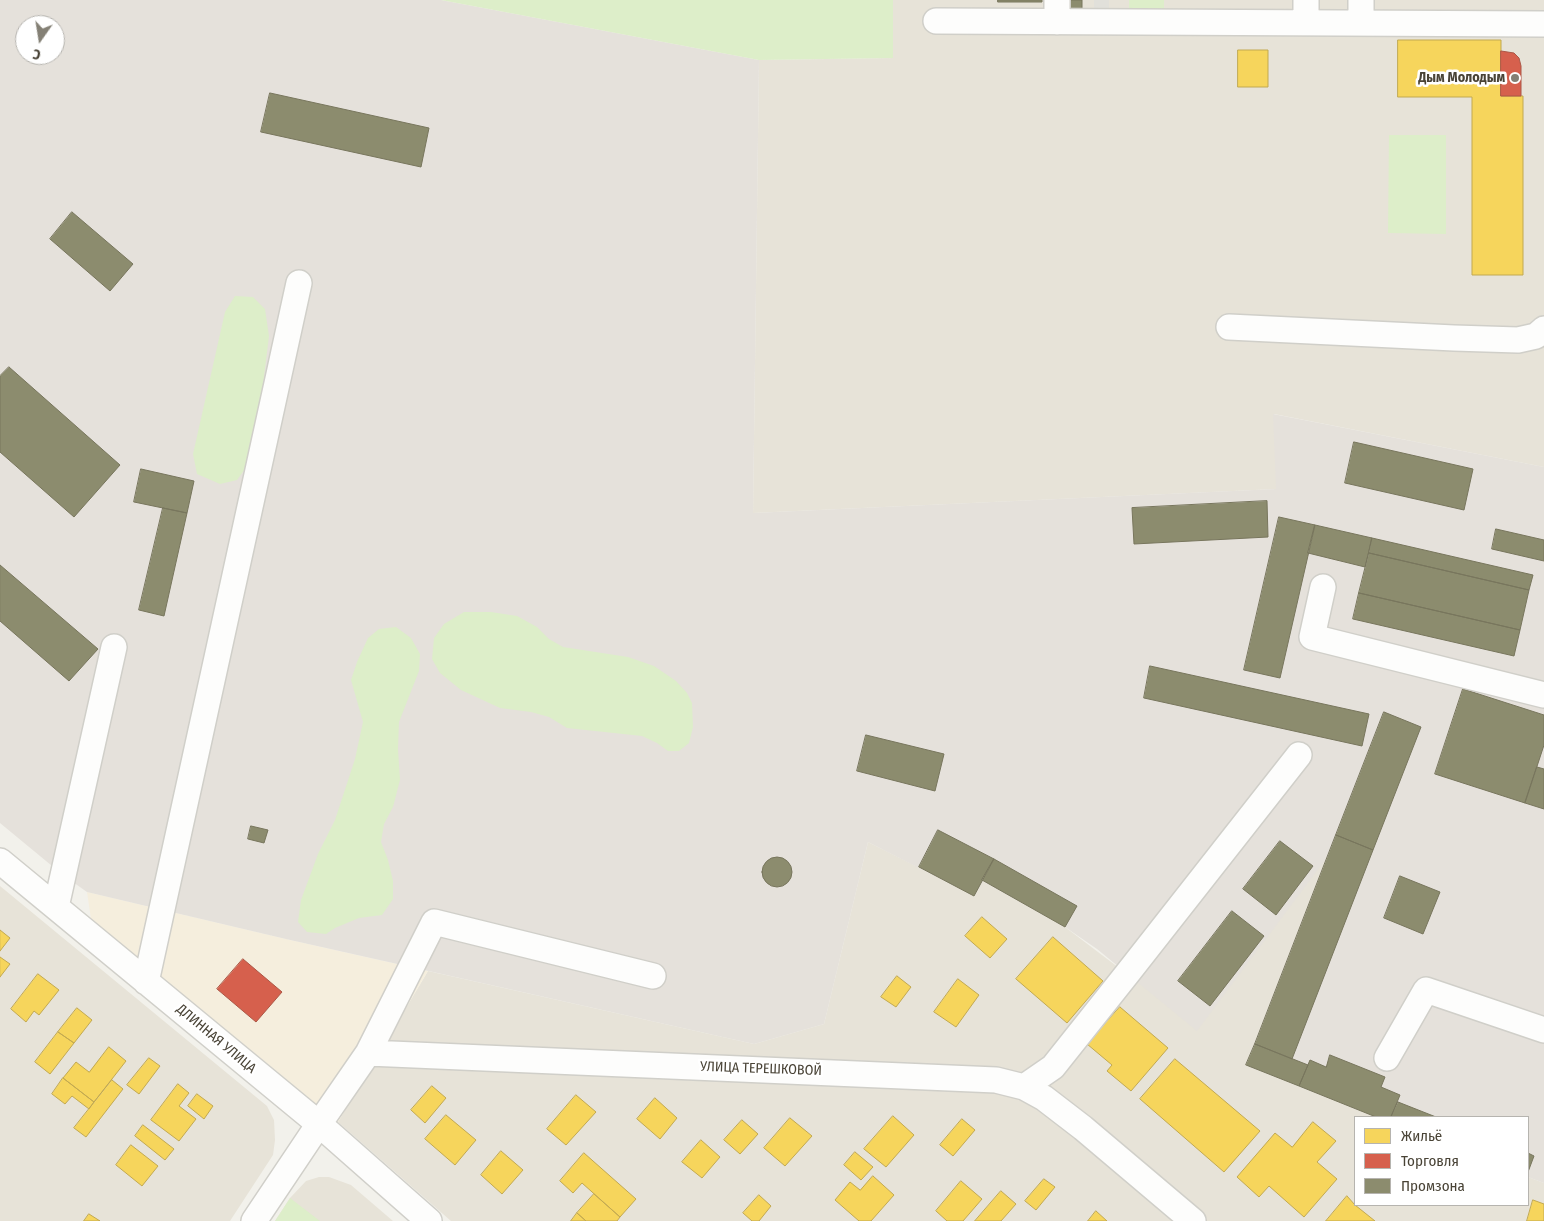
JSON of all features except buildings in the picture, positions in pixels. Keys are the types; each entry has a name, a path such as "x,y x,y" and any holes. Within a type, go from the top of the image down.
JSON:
{"street":[{"path":"936,22 987,11 1306,11 1361,12 1544,24"},
{"path":"146,982 299,284"},
{"path":"1229,327 1518,340 1536,336 1544,329"},
{"path":"1323,587 1312,637 1544,695"},
{"path":"56,907 114,647"},
{"path":"1024,1087 1052,1066 1127,974 1299,755"},
{"name":"ДЛИННАЯ УЛИЦА","path":"0,861 319,1124 430,1221"},
{"path":"254,1221 368,1053 434,922 653,976"},
{"path":"1386,1058 1426,990 1544,1030"},
{"name":"УЛИЦА ТЕРЕШКОВОЙ","path":"368,1053 996,1080 1024,1087 1044,1098 1083,1128 1193,1221"}],"shaded area":[{"path":"0,0 441,0 759,60 753,513 1276,489 1273,414 1544,467 1544,1183 1529,1177 1529,1116 1374,1116 1246,1065 1328,856 1197,1031 1097,949 1065,927 983,881 974,896 868,842 824,1024 754,1044 286,939 87,892 63,875 0,823"},
{"path":"893,0 1544,0 1544,467 1274,414 1277,489 753,513 759,60 893,58"},
{"path":"1094,0 1109,0 1109,15 1094,16"},
{"path":"868,842 974,895 982,880 1065,927 1127,974 1329,854 1246,1065 1374,1116 1354,1116 1354,1206 1529,1206 1529,1177 1544,1183 1544,1221 451,1221 338,1122 428,971 754,1044 824,1024"},
{"path":"0,886 267,1106 274,1120 275,1140 273,1155 230,1221 0,1221"},
{"path":"87,892 428,971 338,1122 91,919"},
{"path":"319,1177 329,1177 351,1185 393,1221 275,1221 290,1198 306,1181"}],"green space":[{"path":"441,0 893,0 893,58 759,60"},
{"path":"1129,0 1164,0 1164,12 1129,11"},
{"path":"1389,135 1446,135 1446,234 1388,233"},
{"path":"235,296 253,297 265,309 269,336 261,401 245,469 237,480 220,484 197,474 193,454 225,312"},
{"path":"464,612 491,612 517,616 537,627 549,639 563,647 628,657 654,666 676,681 687,693 692,703 693,727 689,743 679,751 668,751 642,736 567,728 549,717 531,712 500,708 461,690 440,673 432,659 434,638 444,624"},
{"path":"396,627 411,638 420,654 419,671 399,722 400,780 393,807 384,824 381,842 393,881 393,899 382,915 359,918 326,934 307,932 298,922 301,900 318,854 335,820 355,759 363,722 351,680 368,638 379,629"},
{"path":"290,1198 320,1221 275,1221"}],"place":[{"name":"Дым Молодым","path":"1515,78"}]}
